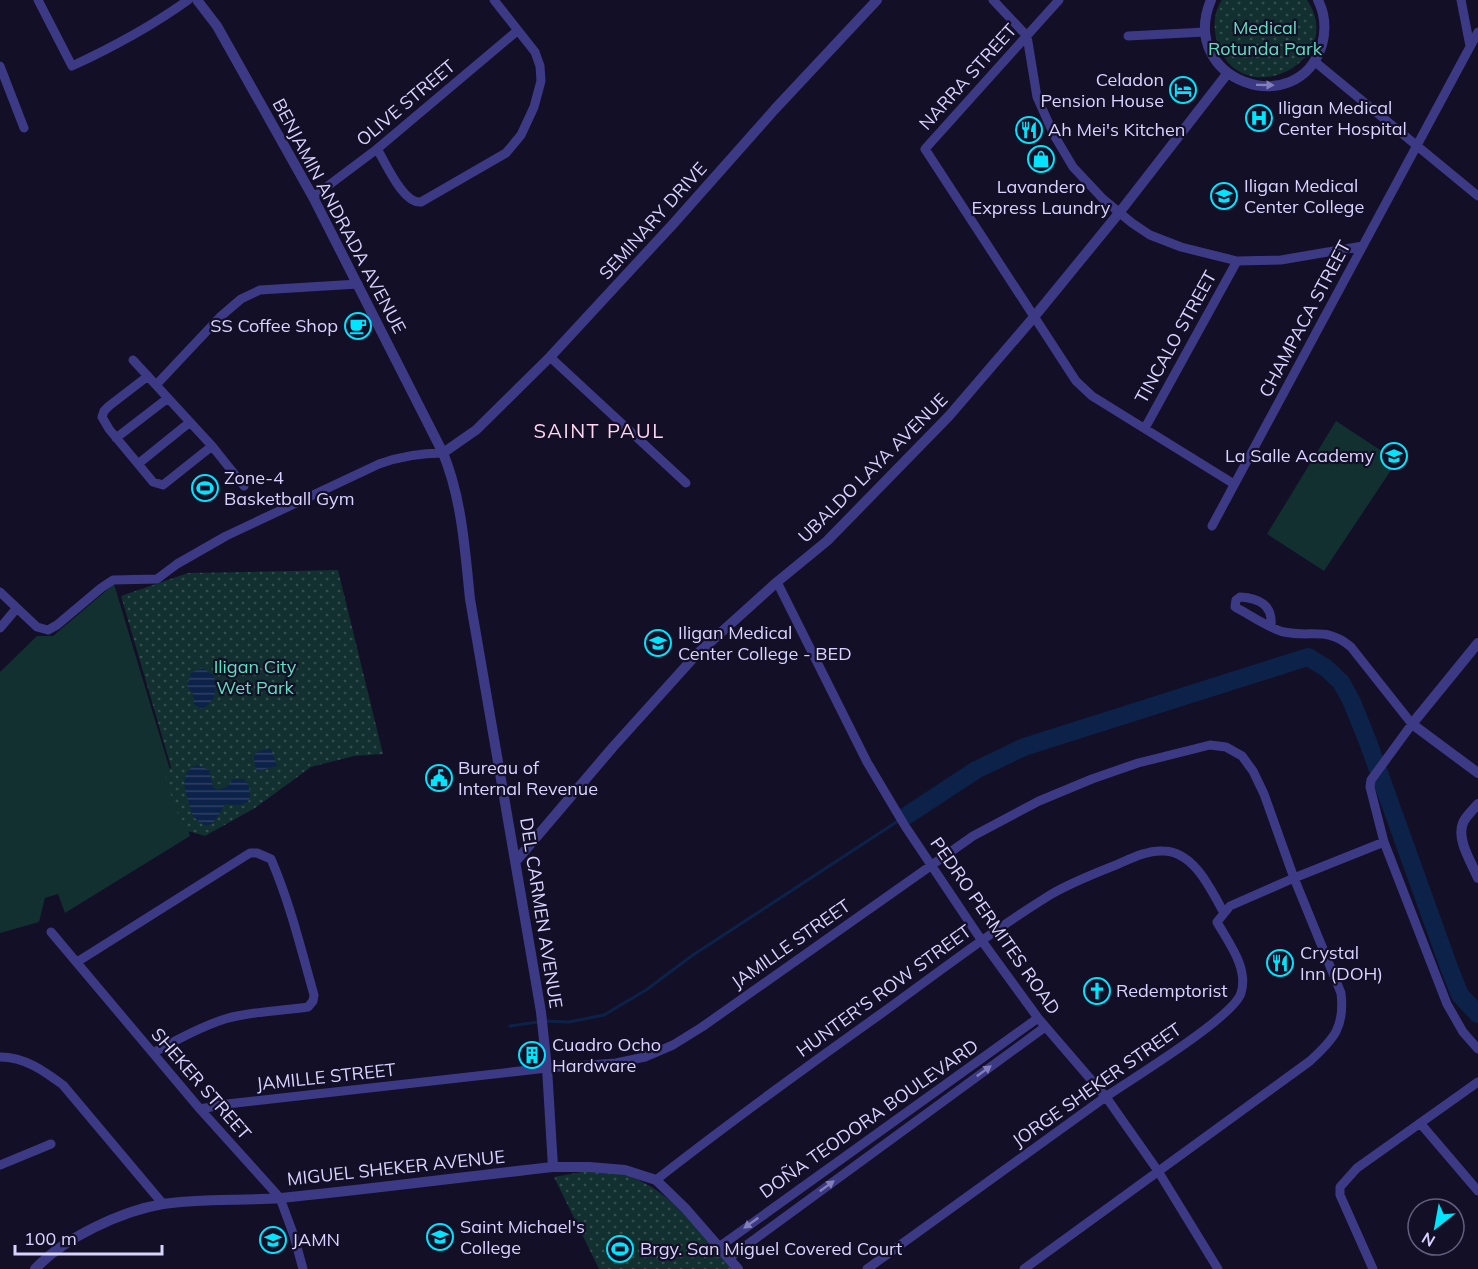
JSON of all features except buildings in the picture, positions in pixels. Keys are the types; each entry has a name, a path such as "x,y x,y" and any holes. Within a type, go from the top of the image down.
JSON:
{"street":[{"path":"38,0 72,66 106,51 188,0"},
{"name":"BENJAMIN ANDRADA AVENUE","path":"197,0 217,26 313,197 443,453"},
{"path":"377,149 404,193 410,200 421,202 506,153 521,135 534,107 541,81 540,66 535,52 494,0"},
{"name":"SEMINARY DRIVE","path":"443,453 476,430 550,357 877,0"},
{"path":"993,0 1027,36 1037,97 1054,135 1073,167 1119,213 1150,235 1180,247 1237,261 1281,260 1363,246"},
{"name":"NARRA STREET","path":"1034,317 925,149 1059,0"},
{"path":"1211,0 1205,20 1205,32 1211,54 1227,74 1248,84 1272,86 1296,78 1314,61 1323,39 1324,28 1324,16 1318,0"},
{"path":"1461,0 1470,46"},
{"name":"OLIVE STREET","path":"313,197 377,149 517,31"},
{"path":"1128,36 1205,32"},
{"name":"CHAMPACA STREET","path":"1212,526 1478,32"},
{"path":"1314,61 1478,196"},
{"path":"0,66 24,128"},
{"name":"UBALDO LAYA AVENUE","path":"516,861 613,747 696,655 777,582 827,541 949,416 1119,213 1227,74"},
{"name":"TINCALO STREET","path":"1145,428 1237,261"},
{"path":"156,385 220,317 241,299 260,290 358,284"},
{"path":"1034,317 1076,381 1092,396 1234,484"},
{"path":"550,357 686,483"},
{"path":"133,360 212,446 244,486"},
{"path":"148,376 104,411 102,417 116,438 153,482 163,485 212,446"},
{"path":"116,438 168,398"},
{"path":"138,464 190,422"},
{"path":"0,592 37,627 48,630 113,580 157,579 177,564 226,536 379,464 401,456 443,453"},
{"name":"DEL CARMEN AVENUE","path":"443,453 452,473 470,599 541,1012 553,1167"},
{"name":"PEDRO PERMITES ROAD","path":"777,582 867,762 905,825 982,940 1038,1018 1106,1096 1158,1171 1218,1269"},
{"path":"0,628 16,609"},
{"path":"1271,626 1285,633 1331,634 1341,638 1351,647 1412,724 1478,773"},
{"path":"1478,643 1374,772 1370,787 1384,842 1447,1004 1463,1032 1478,1049"},
{"name":"JAMILLE STREET","path":"200,1109 547,1068 616,1063 645,1057 702,1027 974,836 1039,801 1137,764 1210,745 1226,747 1242,756 1253,771 1275,821 1294,878 1341,993 1343,1008 1339,1027 1330,1043 1310,1060 1024,1269"},
{"path":"1478,804 1463,824 1461,834 1478,878"},
{"path":"1224,913 1230,906 1384,842"},
{"name":"HUNTER'S ROW STREET","path":"656,1180 716,1132 982,940 1051,895 1122,863 1150,852 1162,850 1190,861 1200,872 1224,913"},
{"path":"77,962 250,853 257,853 271,859 293,920 314,994 311,1004 308,1007 267,1011 226,1019 194,1031 153,1053"},
{"name":"JORGE SHEKER STREET","path":"867,1269 1233,1006 1240,995 1243,981 1241,967 1217,922 1224,913"},
{"name":"SHEKER STREET","path":"51,932 200,1109 280,1198 303,1269"},
{"name":"DOÑA TEODORA BOULEVARD","path":"719,1247 1038,1018"},
{"name":"DOÑA TEODORA BOULEVARD","path":"729,1258 1045,1027"},
{"path":"0,1057 26,1062 44,1071 63,1086 163,1204"},
{"path":"1373,1269 1340,1196 1340,1187 1357,1168 1478,1082"},
{"path":"1420,1123 1478,1191"},
{"path":"0,1165 51,1144"},
{"name":"MIGUEL SHEKER AVENUE","path":"35,1269 63,1245 99,1226 125,1215 163,1204 280,1198 553,1167 589,1167 625,1170 656,1180 685,1208 738,1269"}],"green space":[{"name":"Medical Rotunda Park","path":"1222,0 1307,0 1316,22 1314,42 1304,59 1288,71 1268,77 1249,76 1231,65 1218,45 1215,22"},
{"path":"1336,421 1397,461 1324,571 1267,534"},
{"name":"Iligan City Wet Park","path":"338,570 383,754 354,756 311,767 255,808 205,836 184,830 165,779 171,767 121,596 188,573"},
{"path":"114,584 190,836 65,913 58,894 45,898 39,922 0,933 0,672 37,636 53,636"},
{"path":"587,1171 620,1174 637,1179 653,1188 697,1226 733,1269 599,1269 554,1177"}],"water":[{"path":"202,668 213,675 216,690 210,703 201,709 194,704 193,694 187,686 191,673"},
{"path":"271,749 277,766 257,771 255,754"},
{"path":"197,765 209,770 213,787 218,790 228,786 233,779 243,779 250,789 248,802 239,805 226,804 209,825 199,822 193,816 185,787 186,774"}],"waterway":[{"path":"906,816 976,770 1024,747 1308,657 1326,668 1341,682 1351,700 1460,995 1478,1014"},
{"path":"510,1026 545,1021 569,1022 604,1015 646,990 693,955 898,821"}],"place":[{"name":"Celadon Pension House","path":"1183,90"},
{"name":"Iligan Medical Center Hospital","path":"1259,118"},
{"name":"Ah Mei's Kitchen","path":"1029,130"},
{"name":"Lavandero Express Laundry","path":"1041,159"},
{"name":"Iligan Medical Center College","path":"1224,196"},
{"name":"SS Coffee Shop","path":"358,326"},
{"name":"La Salle Academy","path":"1394,456"},
{"name":"Zone-4 Basketball Gym","path":"205,488"},
{"name":"Iligan Medical Center College - BED","path":"658,643"},
{"name":"Bureau of Internal Revenue","path":"439,778"},
{"name":"Crystal Inn (DOH)","path":"1280,963"},
{"name":"Redemptorist","path":"1097,991"},
{"name":"Cuadro Ocho Hardware","path":"532,1055"},
{"name":"Saint Michael's College","path":"440,1237"},
{"name":"JAMN","path":"273,1240"},
{"name":"Brgy. San Miguel Covered Court","path":"620,1249"}],"district":[{"name":"SAINT PAUL","path":"599,431"}]}
